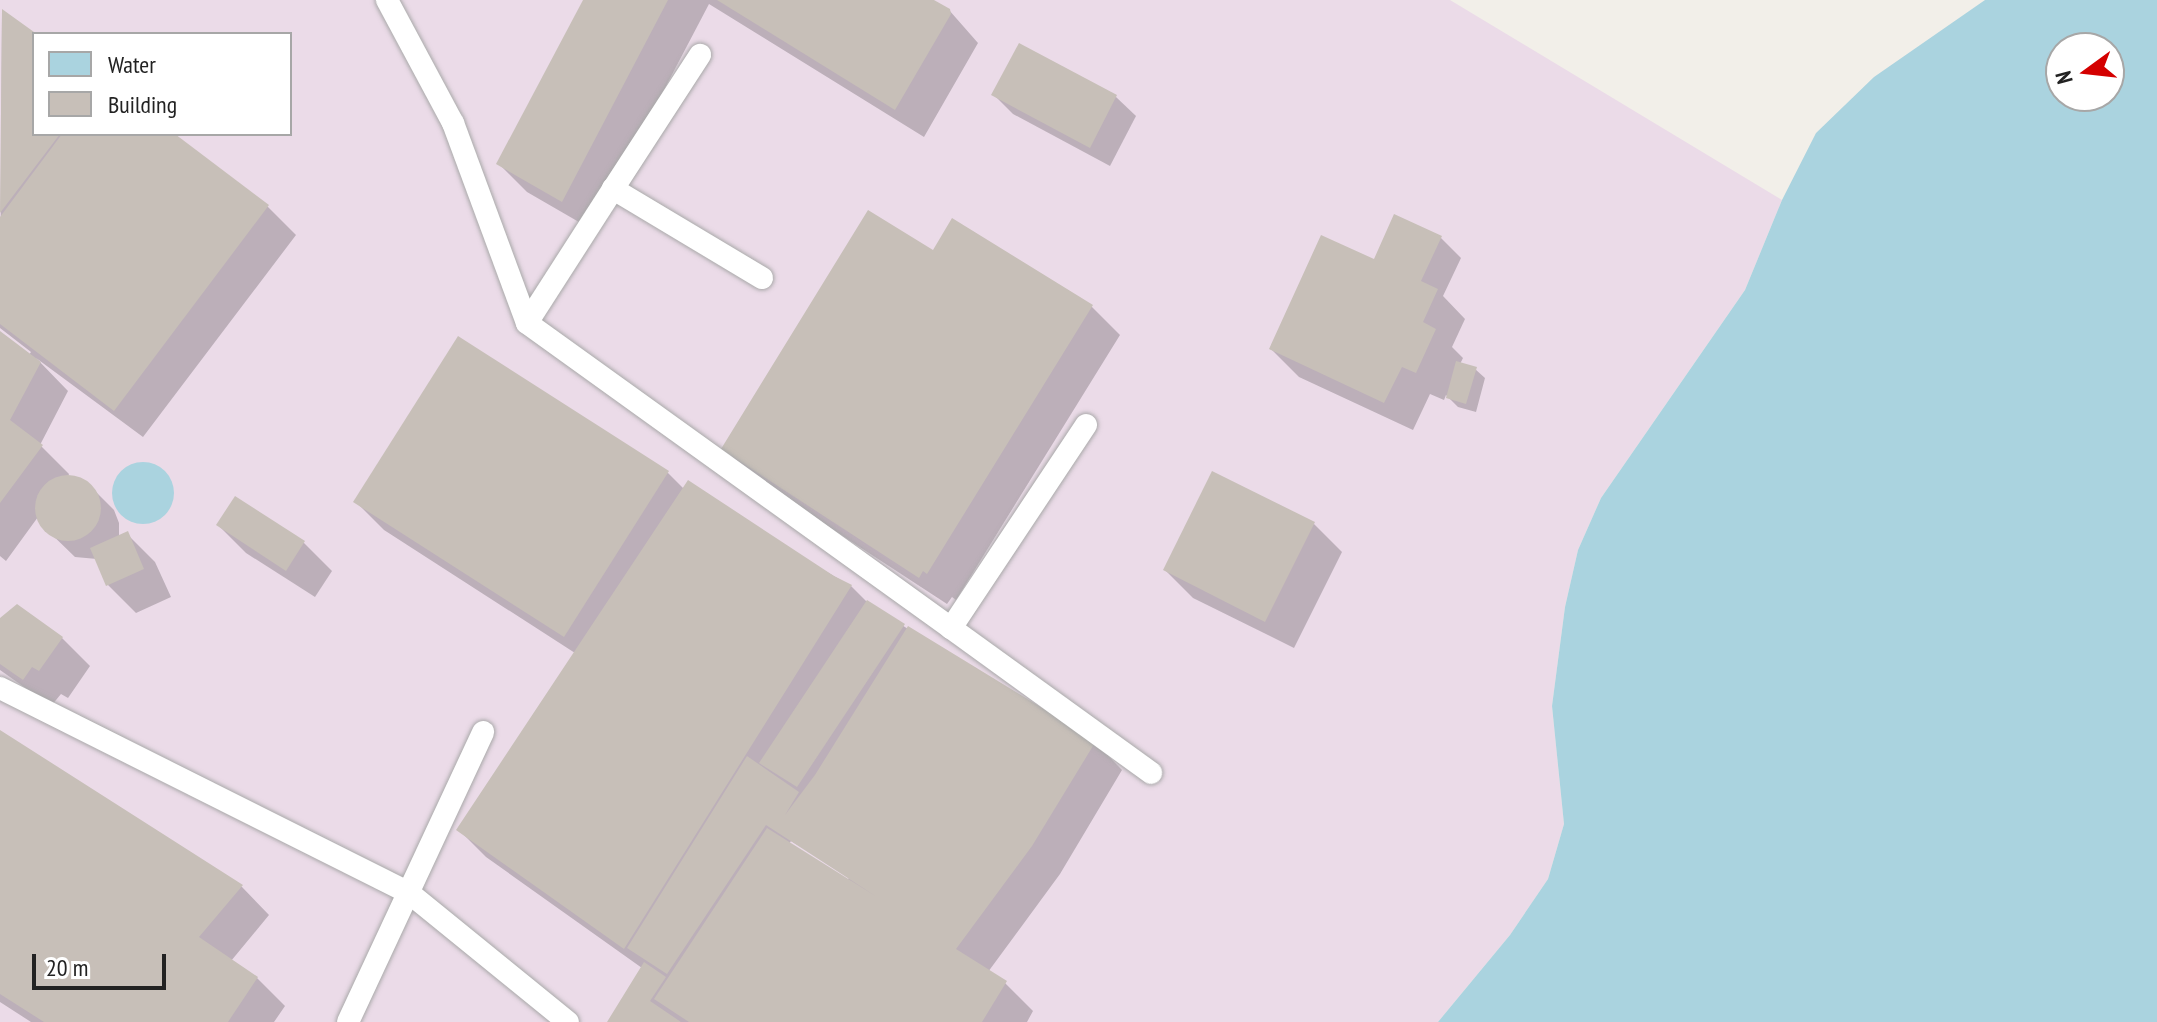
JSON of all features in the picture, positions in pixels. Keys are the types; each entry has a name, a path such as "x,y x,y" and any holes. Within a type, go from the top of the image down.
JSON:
{"lane":[{"path":"387,0 453,123 527,323 1151,773"},
{"path":"527,323 700,55"},
{"path":"613,189 762,278"},
{"path":"951,628 1086,425"},
{"path":"0,688 408,892 568,1022"},
{"path":"348,1022 483,732"}],"shaded area":[{"path":"0,0 1450,0 1782,200 1745,290 1601,498 1578,550 1565,607 1552,706 1564,824 1548,879 1510,935 1438,1022 0,1022"}],"water":[{"path":"1985,0 2157,0 2157,1022 1438,1022 1510,935 1548,879 1564,824 1552,706 1565,607 1578,550 1601,498 1745,290 1782,200 1816,133 1874,77"},
{"path":"137,462 149,462 165,471 172,481 172,505 165,515 149,524 137,524 117,510 112,499 112,487 126,467"}],"building":[{"path":"583,0 668,0 562,202 496,164"},
{"path":"717,0 934,0 950,9 951,14 895,110"},
{"path":"2,9 34,32 32,136 58,136 0,213"},
{"path":"1019,43 1117,95 1090,148 991,95"},
{"path":"61,136 178,136 269,205 114,411 0,324 0,217"},
{"path":"868,210 933,250 952,218 1093,305 927,574 923,571 919,578 721,449"},
{"path":"1394,214 1442,236 1421,281 1438,289 1423,322 1436,329 1416,373 1402,367 1384,403 1269,349 1321,235 1374,259"},
{"path":"0,331 41,362 10,420 43,445 0,503"},
{"path":"458,336 669,471 564,637 353,502"},
{"path":"1456,361 1477,367 1466,404 1446,398"},
{"path":"1212,471 1315,522 1265,622 1163,570"},
{"path":"68,475 81,478 91,485 98,495 101,508 98,521 91,531 81,538 68,541 55,538 45,531 38,521 35,508 38,495 45,485 55,478"},
{"path":"688,480 852,585 624,949 456,830"},
{"path":"235,496 305,541 286,571 216,525"},
{"path":"128,531 144,569 106,586 90,548"},
{"path":"867,600 905,624 797,787 759,763"},
{"path":"17,604 63,637 39,671 32,667 23,680 0,664 0,618"},
{"path":"908,626 1096,741 1032,846 956,949 1007,981 982,1022 689,1022 654,999 767,828 877,897 766,825 667,974 627,948 747,756 799,792 785,815 815,775"},
{"path":"0,730 243,885 199,937 258,977 228,1022 44,1022 0,994"},
{"path":"644,962 666,977 650,1001 681,1022 607,1022"}]}
